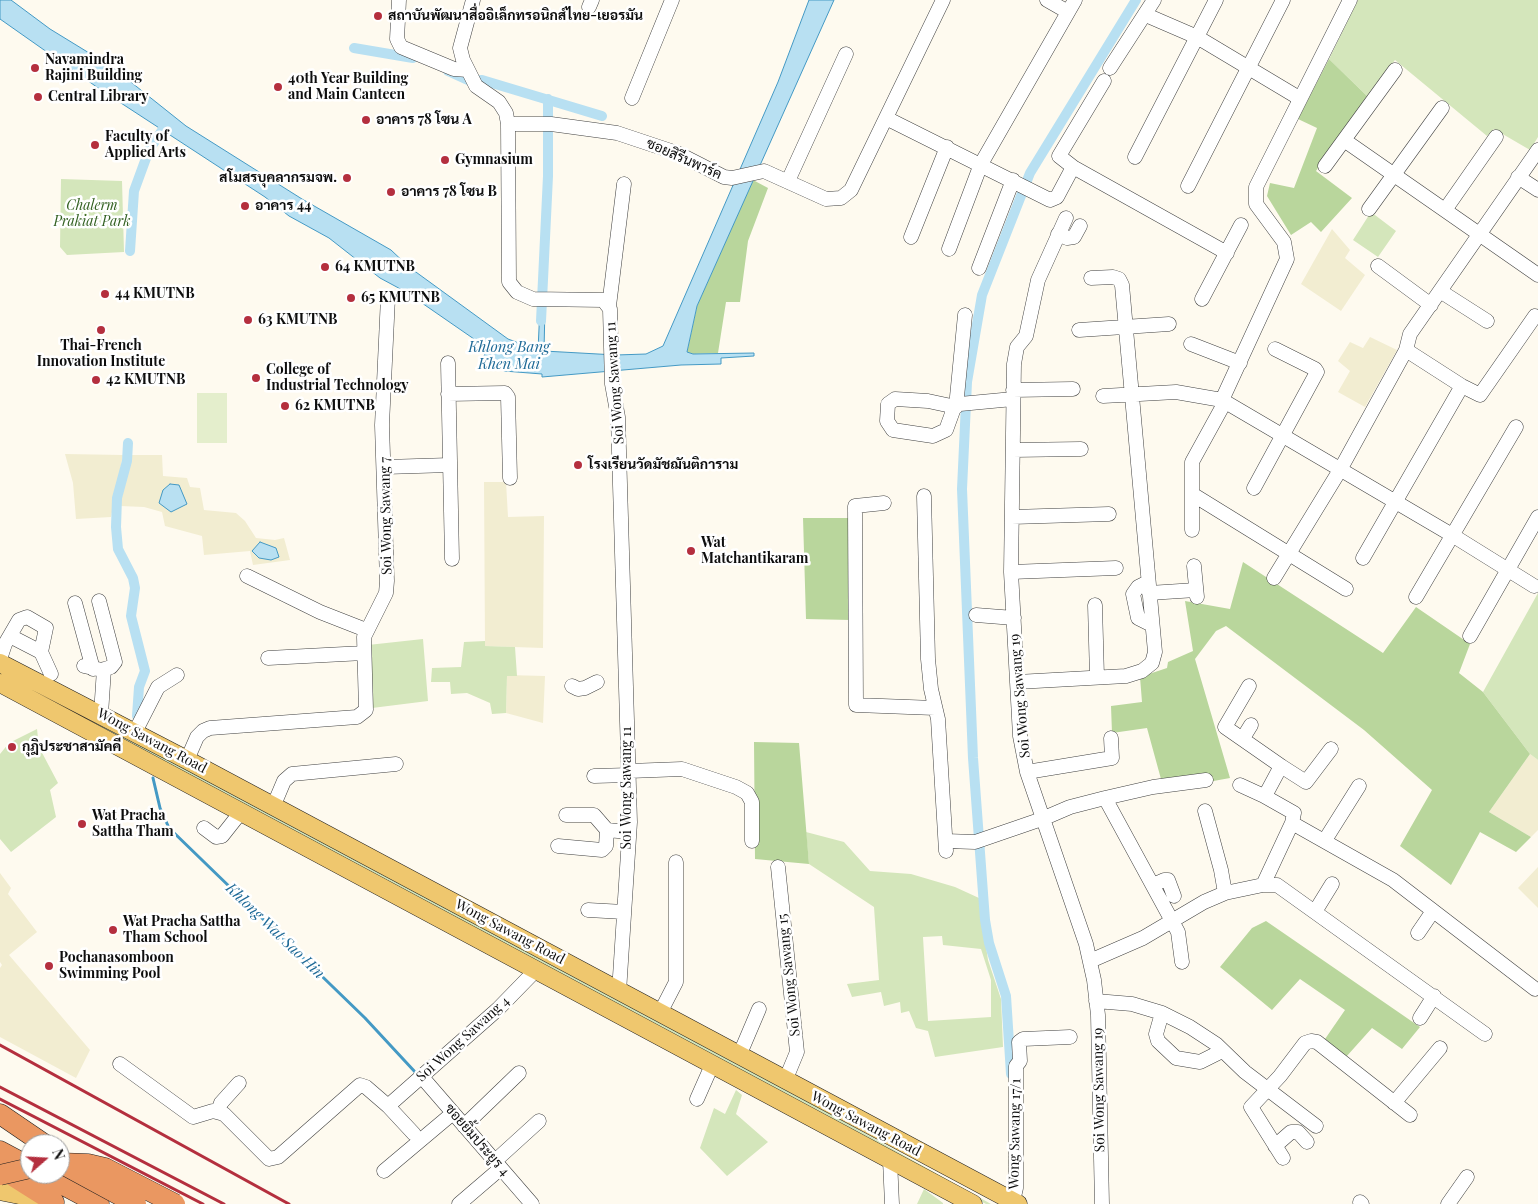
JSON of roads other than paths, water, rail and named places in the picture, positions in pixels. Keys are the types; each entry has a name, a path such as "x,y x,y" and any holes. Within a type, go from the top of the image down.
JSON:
{"highway":[{"path":"0,1114 29,1134"},
{"path":"0,1130 20,1141"},
{"path":"0,1151 20,1162"},
{"path":"70,1162 131,1204"},
{"path":"70,1163 88,1164 105,1168 176,1204"},
{"path":"0,1168 57,1203"},
{"path":"70,1168 136,1204"},
{"path":"0,1175 20,1170"},
{"path":"62,1184 99,1204"}],"main road":[{"name":"Wong Sawang Road","path":"0,661 1016,1203"},
{"name":"Wong Sawang Road","path":"0,683 973,1204"},
{"path":"0,1141 20,1152"},
{"path":"70,1179 116,1204"},
{"path":"0,1191 57,1203"}],"street":[{"path":"399,0 397,39 401,47 472,78"},
{"path":"472,78 460,48 473,0"},
{"path":"632,98 672,0"},
{"name":"ซอยสิรีนพาร์ค","path":"508,124 550,124 617,133 677,153 724,177 732,178 764,171 826,199 841,198 851,190 943,0"},
{"path":"949,249 981,164 1071,6 1047,0"},
{"path":"1154,0 1058,154 1073,167 1227,253"},
{"path":"1135,157 1216,0"},
{"path":"1188,186 1283,0"},
{"path":"1192,530 1192,462 1224,401 1287,260 1284,242 1256,204 1256,187 1299,98 1350,0"},
{"path":"1146,15 1197,37 1299,98"},
{"path":"788,182 846,54"},
{"path":"1325,166 1395,70"},
{"name":"Soi Wong Sawang 11","path":"472,78 499,102 506,113 508,124 509,282 517,292 543,301 603,300 609,306 612,384 618,425 629,773 629,832 619,992"},
{"path":"1369,209 1442,108"},
{"path":"886,118 1054,200 1073,167"},
{"path":"1445,210 1496,137"},
{"path":"1344,140 1538,275"},
{"path":"911,237 947,147"},
{"path":"1274,578 1340,470 1406,350 1410,334 1538,150"},
{"path":"1518,177 1538,190"},
{"path":"979,268 1013,180"},
{"path":"609,306 624,184"},
{"name":"Soi Wong Sawang 19","path":"1066,218 1038,280 1026,336 1017,347 1014,364 1011,572 1020,736 1027,772 1086,944 1096,1001 1102,1204"},
{"path":"1058,234 1074,237 1080,226"},
{"path":"1202,299 1241,226"},
{"path":"1378,266 1430,305"},
{"path":"1091,278 1113,277 1119,279 1122,285 1149,588"},
{"path":"1440,291 1487,321"},
{"name":"Soi Wong Sawang 7","path":"187,760 197,737 203,731 210,728 357,717 364,714 367,704 364,653 366,630 386,593 387,581 383,396 388,297"},
{"path":"965,315 956,407 946,430 933,436 893,430 887,421 888,404 895,399 928,401 956,407 960,404 1013,395 1073,389"},
{"path":"1406,350 1462,386 1480,395 1535,316"},
{"path":"1079,330 1170,324"},
{"path":"1191,344 1240,363"},
{"path":"1254,488 1317,372 1315,369 1275,348"},
{"path":"448,364 452,559"},
{"path":"1103,396 1176,392 1224,401 1282,437 1452,535 1534,586"},
{"path":"1363,558 1459,392"},
{"path":"448,394 505,393 508,397 510,478"},
{"path":"1416,597 1516,426"},
{"path":"1013,450 1081,449"},
{"path":"385,467 450,465"},
{"path":"1192,494 1346,589"},
{"path":"924,496 928,660 941,752 946,846 980,841 1070,807 1105,798 1153,787 1206,780"},
{"path":"884,503 855,506 856,705 935,708"},
{"path":"1012,517 1109,514"},
{"path":"1470,636 1538,517"},
{"path":"1017,682 1097,677 1142,671 1152,663 1155,652 1152,624 1138,618 1133,594 1138,587 1196,593 1194,566"},
{"path":"1011,572 1116,568"},
{"path":"247,576 320,612 366,630"},
{"path":"93,668 114,665 115,662 99,601"},
{"path":"75,602 93,668 101,714"},
{"path":"1095,605 1097,677"},
{"path":"976,615 1014,618"},
{"path":"0,661 10,636 22,618 27,617 43,624 46,632 41,652"},
{"path":"10,636 41,652 51,674"},
{"path":"268,658 364,653"},
{"path":"135,732 158,687 177,675"},
{"path":"572,686 578,689 585,688 597,682"},
{"path":"1250,686 1224,725 1306,782 1331,749"},
{"path":"1243,738 1251,725"},
{"path":"1027,772 1112,758 1111,738"},
{"path":"273,807 284,781 292,774 396,764"},
{"path":"1264,796 1281,766"},
{"path":"594,776 682,769 736,787 747,793 752,802 752,841"},
{"path":"1240,785 1294,813 1292,823 1263,885"},
{"path":"1326,840 1360,786"},
{"path":"1105,798 1178,932 1182,962"},
{"path":"1204,811 1221,870 1225,893"},
{"path":"204,828 216,837 222,836 241,812"},
{"path":"566,815 594,815 607,830 629,832"},
{"path":"1292,823 1326,840 1393,880 1535,989"},
{"path":"558,846 602,850 606,846 607,830"},
{"path":"660,1014 676,982 676,862"},
{"name":"Soi Wong Sawang 15","path":"778,867 797,1052 785,1081"},
{"path":"1153,885 1168,880 1174,896"},
{"path":"1316,910 1332,884"},
{"path":"1090,960 1143,938 1204,902 1225,893 1263,885 1277,885 1316,910 1484,1034"},
{"path":"588,910 624,912"},
{"path":"1418,933 1434,911"},
{"name":"Soi Wong Sawang 4","path":"388,1106 498,1009 536,970"},
{"path":"1420,1018 1434,996"},
{"path":"1096,1001 1132,1004 1162,1013 1190,1026 1222,1050 1267,1090 1316,1126"},
{"path":"739,1056 759,1009"},
{"path":"1162,1013 1156,1034 1158,1041 1176,1058 1200,1062 1222,1050"},
{"name":"Wong Sawang 17/1","path":"1016,1203 1016,1066 1020,1061 1019,1042 1023,1039 1070,1038"},
{"path":"1283,1158 1251,1107 1305,1043 1311,1040 1317,1042 1410,1115"},
{"path":"1394,1103 1440,1048"},
{"path":"120,1064 193,1118 218,1112 224,1114 269,1159 278,1157 356,1086 366,1087 388,1106 414,1134"},
{"path":"697,1099 712,1065"},
{"path":"464,1126 519,1073"},
{"name":"ซอยยิ้มประยูร 4","path":"422,1077 530,1203"},
{"path":"218,1112 221,1103 239,1084"},
{"path":"384,1171 453,1113"},
{"path":"459,1204 539,1121"},
{"path":"1275,1146 1291,1132 1298,1132 1307,1142"},
{"path":"890,1160 892,1204"},
{"path":"1448,1204 1468,1178"}],"water":[{"name":"Khlong Bang Khen Mai","path":"0,0 11,0 50,29 112,67 186,126 302,199 391,250 409,267 508,339 538,350 540,307 545,307 544,351 616,355 646,354 663,346 778,82 809,0 834,0 697,306 687,352 693,354 754,353 754,356 721,358 721,364 681,365 542,377 542,374 504,371 484,356 487,348 406,292 380,278 329,238 289,216 265,197 101,90 0,19"},
{"path":"170,484 179,485 187,504 171,512 159,503 163,490"},
{"path":"260,542 276,548 279,557 271,560 259,558 252,551"}],"waterway":[{"path":"1011,1074 1006,996 989,943 985,920 973,758 962,489 967,382 982,295 1030,173 1136,0"},
{"path":"354,48 413,58"},
{"path":"448,71 470,81 482,80 602,116"},
{"path":"541,321 548,176 548,99"},
{"name":"Khlong Wat Sao Hin","path":"130,251 134,191 149,150 169,120"},
{"name":"Khlong Wat Sao Hin","path":"128,443 127,461 117,498 116,527 118,549 133,578 135,588 131,616 145,671 139,687 137,716"},
{"name":"Khlong Wat Sao Hin","path":"153,778 160,808 169,828 365,1018 416,1073"}],"railway":[{"path":"0,1045 289,1204"},
{"path":"0,1087 224,1204"},
{"path":"0,1099 203,1204"}],"place":[{"name":"สถาบันพัฒนาสื่ออิเล็กทรอนิกส์ไทย-เยอรมัน","path":"378,16"},
{"name":"Navamindra Rajini Building","path":"35,68"},
{"name":"40th Year Building and Main Canteen","path":"278,87"},
{"name":"Central Library","path":"38,97"},
{"name":"อาคาร 78 โซน A","path":"366,120"},
{"name":"Faculty of Applied Arts","path":"95,145"},
{"name":"Gymnasium","path":"445,160"},
{"name":"สโมสรบุคลากรมจพ.","path":"347,178"},
{"name":"อาคาร 78 โซน B","path":"391,192"},
{"name":"อาคาร 44","path":"245,206"},
{"name":"64 KMUTNB","path":"325,267"},
{"name":"44 KMUTNB","path":"105,294"},
{"name":"65 KMUTNB","path":"351,298"},
{"name":"63 KMUTNB","path":"248,320"},
{"name":"Thai-French Innovation Institute","path":"101,330"},
{"name":"College of Industrial Technology","path":"256,378"},
{"name":"42 KMUTNB","path":"96,380"},
{"name":"62 KMUTNB","path":"285,406"},
{"name":"โรงเรียนวัดมัชฌันติการาม","path":"578,465"},
{"name":"Wat Matchantikaram","path":"691,551"},
{"name":"กุฎิประชาสามัคคี","path":"12,747"},
{"name":"Wat Pracha Sattha Tham","path":"82,824"},
{"name":"Wat Pracha Sattha Tham School","path":"113,930"},
{"name":"Pochanasomboon Swimming Pool","path":"49,966"}],"park label":[{"name":"Chalerm Prakiat Park","path":"92,214"}]}
